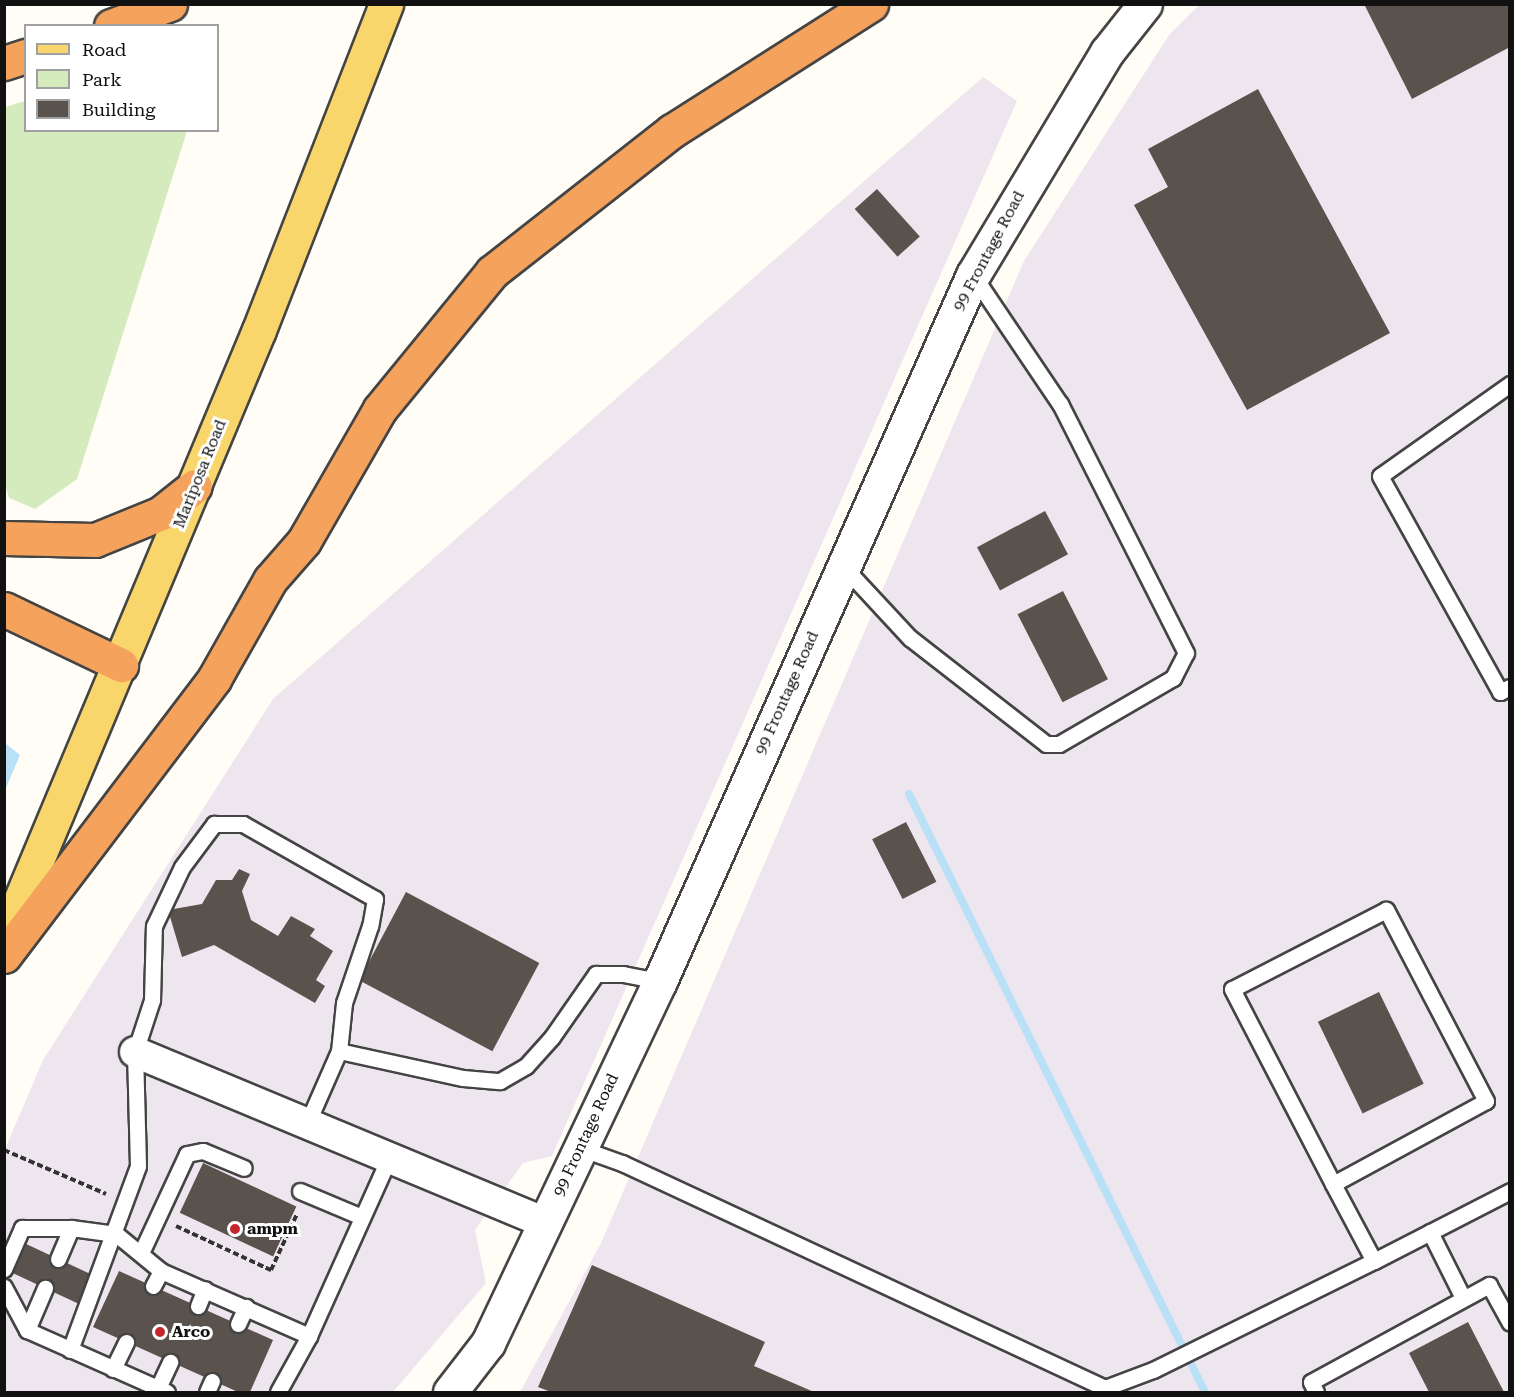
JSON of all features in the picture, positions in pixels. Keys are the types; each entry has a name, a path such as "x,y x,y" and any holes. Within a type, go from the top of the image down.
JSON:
{"highway":[{"path":"116,24 170,4"},
{"path":"4,956 214,680 270,580 304,542 380,410 492,272 672,131 871,4"},
{"path":"4,63 24,57"},
{"path":"4,538 95,540 161,513 195,486"},
{"path":"4,609 121,666"}],"main road":[{"name":"Mariposa Road","path":"4,939 195,486 343,121 386,4"}],"street":[{"name":"99 Frontage Road","path":"450,1392 488,1343 660,981 973,275 1107,51 1145,4"},
{"path":"135,1052 544,1222"}],"lane":[{"path":"843,565 910,638 1046,744 1059,744 1173,678 1186,652 1060,404 973,275"},
{"path":"1509,384 1380,476 1500,692 1509,687"},
{"path":"70,1350 116,1234 138,1166 135,1052 152,1000 154,926 182,867 214,824 243,824 375,899 370,926 344,1003 339,1051 307,1124"},
{"path":"1333,1184 1486,1101 1386,910 1232,989 1333,1184 1374,1261"},
{"path":"339,1051 463,1078 500,1081 526,1066 546,1044 596,974 623,974 660,981"},
{"path":"580,1148 622,1163 1106,1390 1153,1370 1374,1261 1509,1191"},
{"path":"141,1253 187,1154 203,1151 244,1168"},
{"path":"278,1392 309,1335 389,1158"},
{"path":"300,1191 362,1217"},
{"path":"4,1269 22,1228 72,1228 116,1234 161,1271 309,1335"},
{"path":"58,1259 72,1228"},
{"path":"1430,1232 1463,1298"},
{"path":"153,1286 161,1271"},
{"path":"1316,1392 1311,1382 1489,1285 1509,1323"},
{"path":"4,1287 27,1330 70,1350 163,1390 170,1362"},
{"path":"27,1330 45,1288"},
{"path":"198,1306 205,1290"},
{"path":"238,1324 246,1307"},
{"path":"113,1369 126,1342"}],"shaded area":[{"path":"1199,5 1509,5 1509,1392 520,1392 601,1243 1024,261 1169,35"},
{"path":"983,77 1017,101 552,1156 523,1163 475,1230 486,1283 393,1392 5,1392 5,1149 43,1060 273,699"}],"green space":[{"path":"24,101 24,132 187,132 77,479 35,509 9,498 4,480 5,107"}],"water":[{"path":"5,743 20,755 5,790"}],"building":[{"path":"1364,4 1510,4 1510,47 1412,99"},
{"path":"1258,89 1390,333 1247,410 1134,205 1168,187 1148,149"},
{"path":"877,189 920,237 898,257 855,209"},
{"path":"1045,511 1068,554 1000,590 977,547"},
{"path":"1063,591 1108,679 1063,702 1018,614"},
{"path":"906,822 936,882 903,899 872,839"},
{"path":"239,869 250,874 242,891 251,920 278,936 291,916 315,929 310,936 333,951 316,980 325,986 315,1003 214,945 182,957 168,910 202,904 216,880 232,880"},
{"path":"406,892 539,963 492,1051 359,980"},
{"path":"1379,992 1424,1084 1363,1113 1318,1022"},
{"path":"203,1163 296,1207 273,1256 180,1213"},
{"path":"24,1243 92,1275 78,1304 10,1272"},
{"path":"592,1265 765,1342 754,1366 814,1392 551,1392 538,1387"},
{"path":"119,1271 273,1340 250,1392 238,1392 93,1327"},
{"path":"1468,1322 1504,1392 1429,1392 1409,1353"}],"waterway":[{"path":"909,794 1205,1392"}],"place":[{"name":"ampm","path":"235,1229"},
{"name":"Arco","path":"160,1332"}]}
